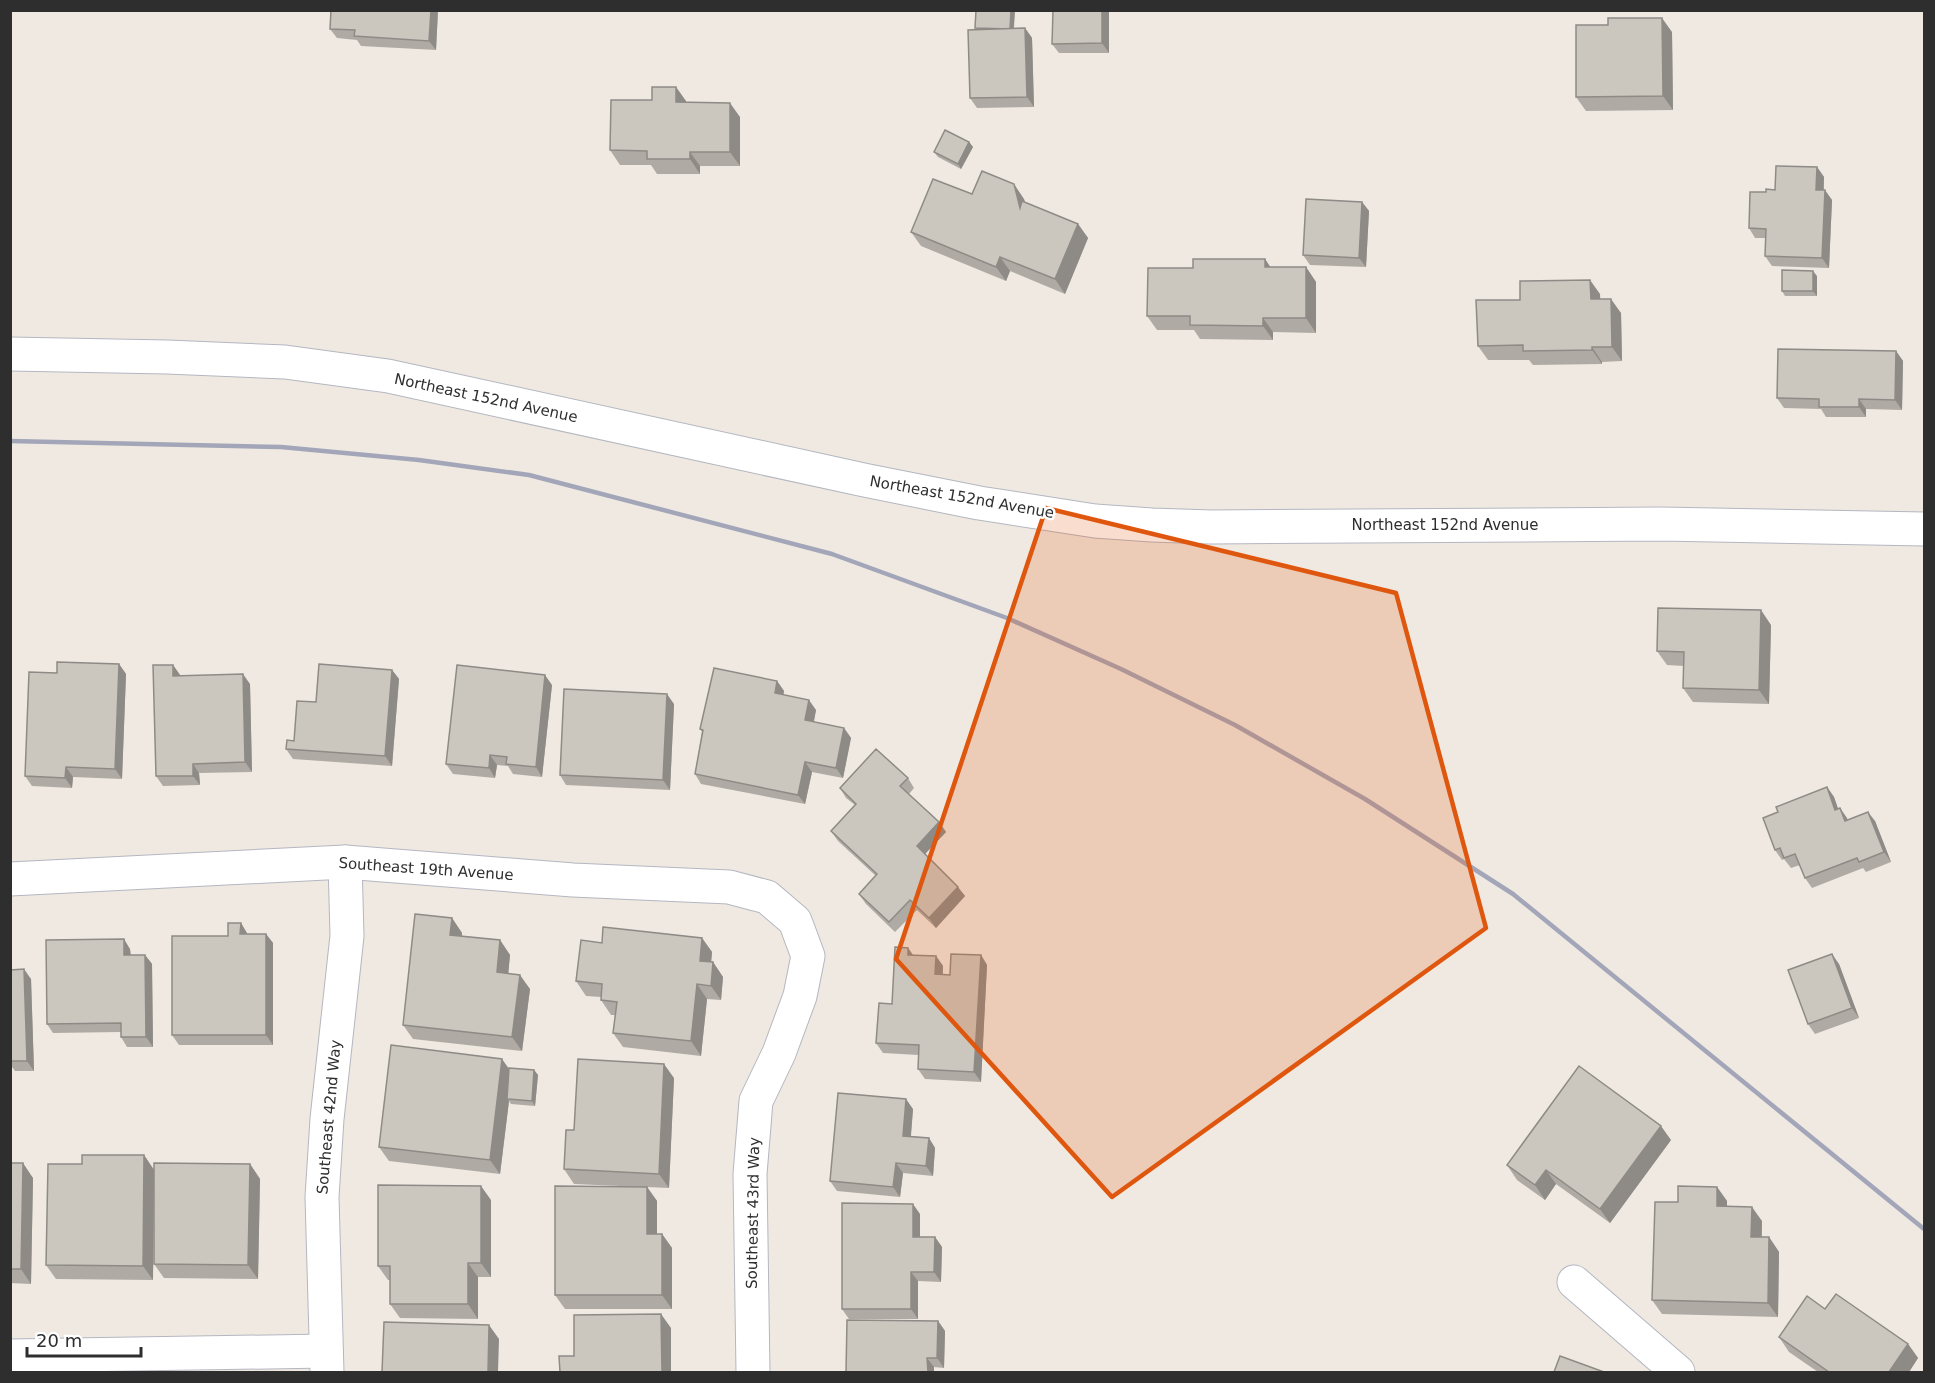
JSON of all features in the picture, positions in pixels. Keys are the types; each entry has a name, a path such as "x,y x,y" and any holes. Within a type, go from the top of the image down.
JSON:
{"street":[{"name":"Northeast 152nd Avenue","path":"10,354 285,362 408,379 864,480 1095,521 1211,526 1660,524 1924,529"},
{"name":"Southeast 19th Avenue","path":"10,879 345,862 573,880 729,887 767,897 795,921"},
{"name":"Southeast 42nd Way","path":"327,1362 322,1197 327,1119 347,936 345,862"},
{"name":"Southeast 43rd Way","path":"753,1372 750,1174 756,1101 801,996 808,956 795,921"},
{"path":"1574,1282 1678,1372"},
{"path":"10,1356 327,1362"}],"highlighted area":[{"path":"1046,508 1396,593 1486,928 1112,1197 896,959"}],"building":[{"path":"331,10 431,10 429,41 354,36 355,30 330,29"},
{"path":"976,10 1011,10 1010,29 975,28"},
{"path":"1053,10 1102,10 1102,43 1052,44"},
{"path":"1608,18 1662,18 1663,96 1576,97 1576,25 1608,25"},
{"path":"1025,28 1027,97 970,98 968,30"},
{"path":"652,87 676,87 676,102 730,103 730,152 690,152 690,159 647,159 647,151 610,150 611,100 652,100"},
{"path":"945,130 969,142 958,164 934,152"},
{"path":"1776,166 1817,167 1816,190 1825,190 1822,258 1765,256 1766,229 1749,228 1750,192 1775,190"},
{"path":"982,171 1014,184 1020,208 1022,201 1078,224 1055,279 1000,257 996,267 911,232 933,179 972,194"},
{"path":"1306,199 1362,202 1359,258 1303,255"},
{"path":"1193,259 1265,259 1265,267 1306,267 1306,318 1263,318 1263,326 1190,325 1190,316 1147,316 1148,268 1193,268"},
{"path":"1782,270 1813,271 1813,291 1782,291"},
{"path":"1590,280 1591,299 1611,299 1612,347 1592,347 1592,350 1523,351 1523,345 1478,346 1476,300 1520,300 1520,281"},
{"path":"1778,349 1896,351 1895,400 1859,399 1859,407 1819,407 1819,399 1777,398"},
{"path":"1658,608 1761,610 1759,690 1683,688 1684,652 1657,651"},
{"path":"57,662 119,664 115,769 66,767 65,778 25,776 29,672 57,673"},
{"path":"319,664 392,670 385,756 286,749 287,740 294,741 297,701 316,702"},
{"path":"153,665 173,665 173,676 243,674 245,762 193,764 193,776 156,776"},
{"path":"457,665 545,675 536,767 506,764 507,757 490,755 489,768 446,764"},
{"path":"714,668 777,681 775,693 809,700 805,720 844,728 836,768 805,762 798,795 695,774 703,730 700,729"},
{"path":"564,689 667,694 663,780 560,775"},
{"path":"876,749 908,778 900,786 939,822 917,846 958,887 929,918 910,900 889,922 859,894 877,874 831,831 856,804 840,788"},
{"path":"1827,787 1835,810 1840,808 1845,821 1868,812 1884,852 1859,862 1857,858 1805,878 1795,854 1784,858 1780,848 1775,850 1763,818 1778,812 1776,807"},
{"path":"415,914 452,918 450,935 500,940 497,972 520,975 512,1037 403,1025"},
{"path":"228,923 241,923 240,934 266,934 266,1035 172,1035 172,936 228,936"},
{"path":"603,927 702,938 700,961 713,962 711,986 697,984 691,1041 613,1033 617,1002 601,1000 602,984 576,981 581,940 602,943"},
{"path":"124,939 124,955 145,955 146,1037 121,1037 121,1023 47,1024 46,940"},
{"path":"895,947 908,948 908,955 936,956 935,974 950,975 951,954 981,955 974,1072 918,1069 919,1045 876,1043 879,1003 892,1004"},
{"path":"1832,954 1852,1008 1808,1024 1788,970"},
{"path":"24,969 27,1061 10,1061 10,970"},
{"path":"391,1045 502,1059 490,1160 379,1147"},
{"path":"578,1059 664,1064 659,1174 564,1169 566,1130 574,1130"},
{"path":"1579,1066 1661,1126 1600,1209 1546,1170 1535,1185 1507,1165"},
{"path":"509,1068 534,1070 532,1101 507,1099"},
{"path":"838,1093 906,1099 903,1136 929,1138 926,1166 896,1163 893,1187 830,1181"},
{"path":"82,1155 144,1155 143,1266 46,1265 48,1164 82,1164"},
{"path":"10,1163 23,1163 21,1269 10,1269"},
{"path":"154,1163 250,1164 248,1265 154,1264"},
{"path":"378,1185 481,1186 481,1263 468,1263 468,1304 390,1304 390,1266 378,1266"},
{"path":"555,1186 647,1187 647,1234 662,1234 662,1295 555,1295"},
{"path":"1678,1186 1717,1187 1717,1206 1752,1207 1751,1237 1769,1237 1768,1303 1652,1300 1655,1202 1678,1202"},
{"path":"842,1203 913,1204 913,1237 935,1237 934,1272 911,1272 911,1309 842,1309"},
{"path":"1836,1294 1908,1344 1889,1372 1829,1372 1779,1337 1807,1296 1825,1309"},
{"path":"661,1314 662,1372 560,1372 559,1356 574,1356 574,1315"},
{"path":"847,1320 938,1321 937,1358 927,1358 928,1372 846,1372"},
{"path":"384,1322 489,1325 488,1372 382,1372"},
{"path":"1560,1356 1604,1372 1554,1372"}],"railway":[{"path":"10,441 281,447 419,460 529,475 832,554 1007,618 1121,669 1235,725 1365,799 1513,894 1924,1229"}]}
